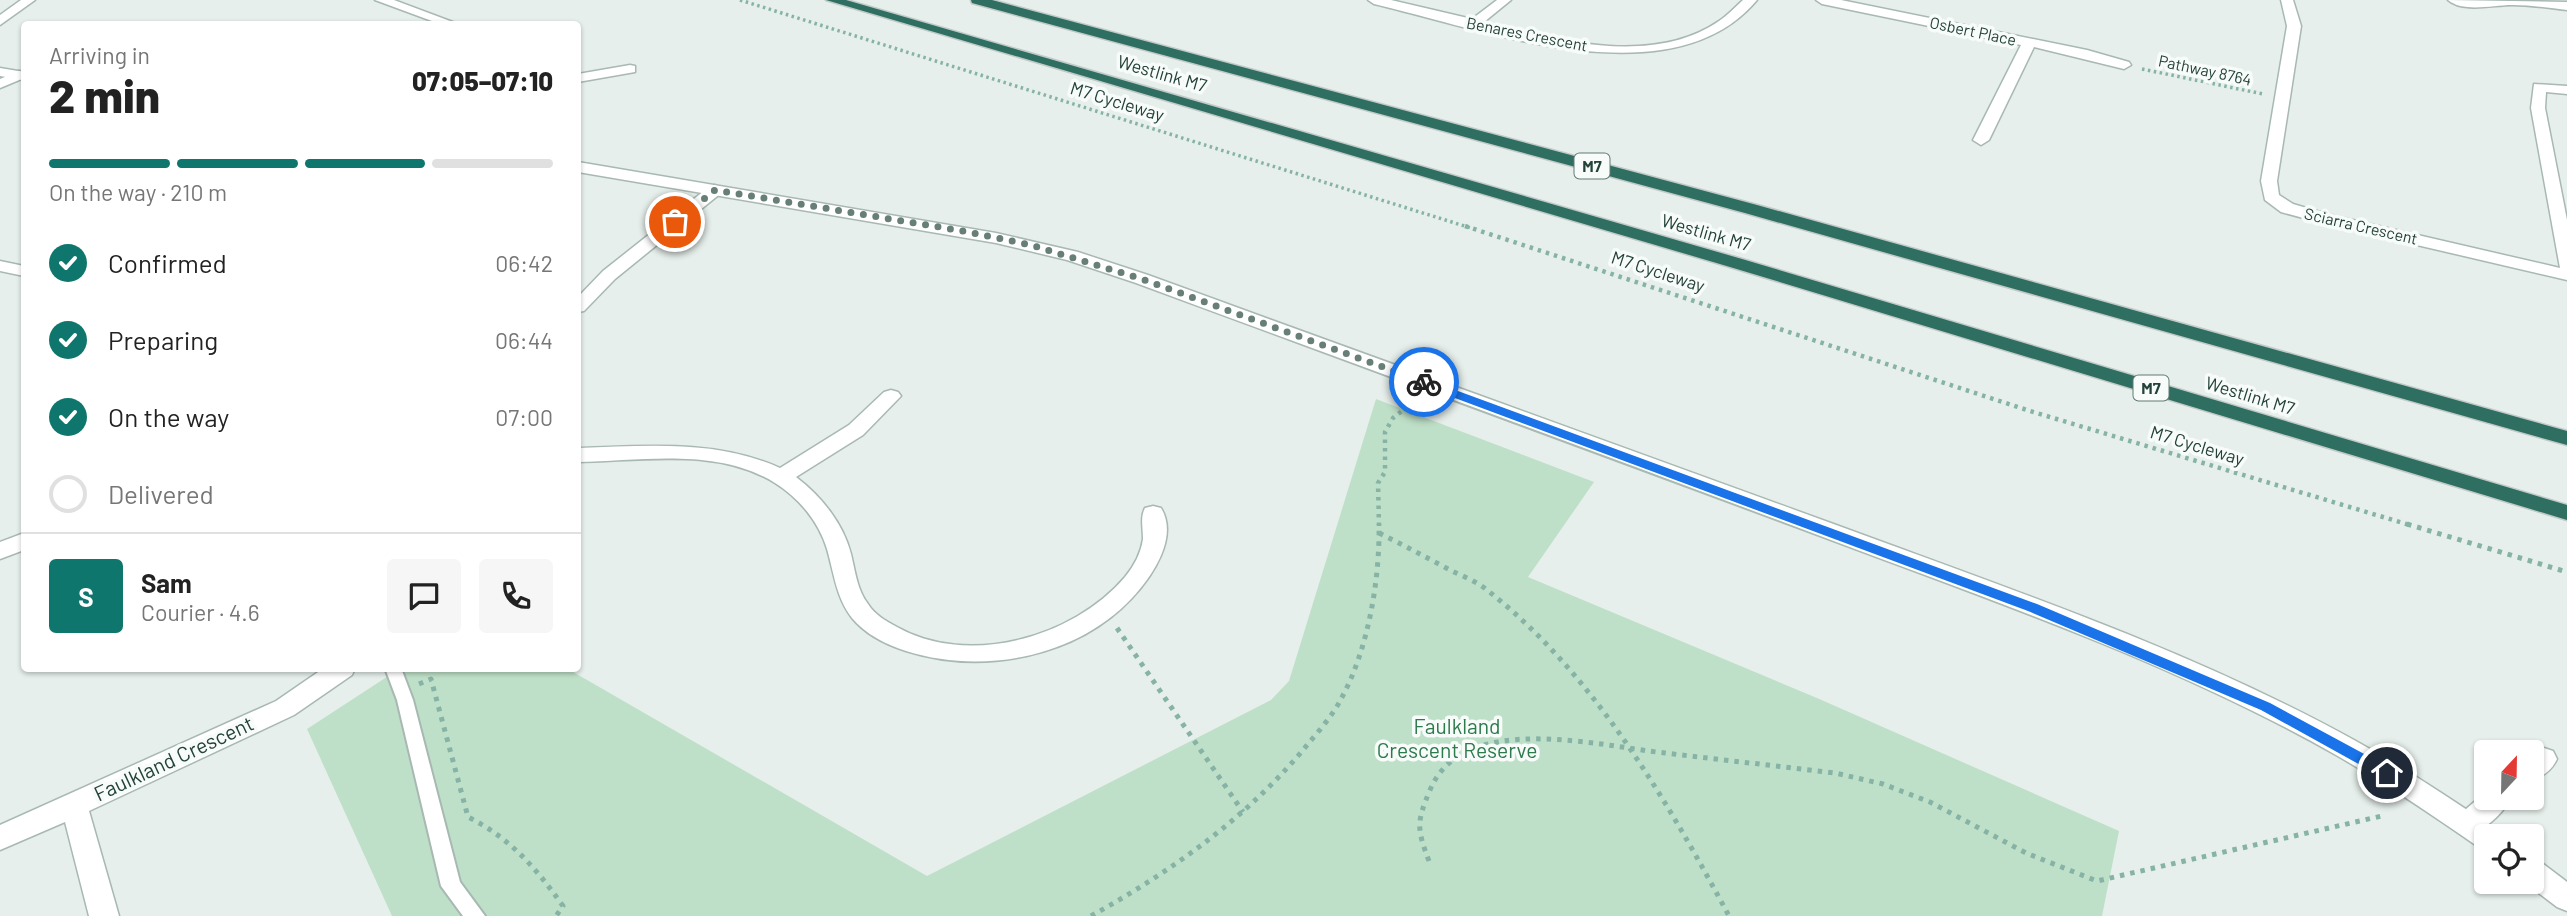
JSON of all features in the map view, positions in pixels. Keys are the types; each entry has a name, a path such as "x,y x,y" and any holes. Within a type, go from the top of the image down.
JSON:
{"highway":[{"name":"Westlink M7","path":"832,0 1735,263 2567,513"},
{"name":"Westlink M7","path":"977,0 2207,335 2567,438"},
{"path":"2207,335 2567,429"}],"street":[{"path":"0,21 29,0"},
{"path":"381,0 442,21"},
{"name":"Benares Crescent","path":"1374,0 1556,43 1657,49 1687,42 1727,24 1751,0"},
{"path":"1474,24 1505,0"},
{"name":"Osbert Place","path":"1822,0 2087,54 2124,65"},
{"name":"Sciarra Crescent","path":"2287,0 2294,26 2269,181 2271,197 2287,208 2567,275"},
{"path":"2454,0 2567,6"},
{"path":"1981,140 2029,43"},
{"path":"581,77 630,69"},
{"path":"0,72 21,75"},
{"path":"0,84 21,75"},
{"path":"2567,90 2539,87 2538,108 2567,266"},
{"path":"581,168 1020,243 1142,279 2033,607 2266,707 2368,761 2474,829"},
{"path":"581,304 609,275 715,190"},
{"path":"781,477 856,430 891,396"},
{"path":"581,456 694,453 747,464 781,477 802,494 830,528 838,548 846,586 855,606 872,624 895,638 946,653 1018,648 1048,640 1104,610 1129,588 1145,565 1153,544 1153,513"},
{"path":"0,551 21,542"},
{"name":"Faulkland Crescent","path":"0,838 141,776 285,708 337,672"},
{"path":"74,804 104,916"},
{"path":"2544,881 2567,898"}],"lane":[{"path":"395,672 402,690 451,886 475,916"}],"path":[{"name":"M7 Cycleway","path":"740,0 1568,258 2030,411 2567,572"},
{"name":"Pathway 8764","path":"2124,65 2281,98"},
{"path":"1091,916 1146,885 1198,849 1243,812 1307,746 1341,700 1359,657 1370,617 1379,533 1378,483 1385,472 1385,432 1393,418 1411,404"},
{"path":"1379,533 1485,588 1521,620 1575,677 1630,750 1681,827 1729,916"},
{"path":"1104,610 1243,812"},
{"path":"402,690 431,679 468,817 495,830 531,860 563,906 556,916"},
{"path":"1429,861 1417,827 1430,785 1448,761 1472,746 1506,739 1535,737 1835,773 1883,784 1930,802 2026,853 2097,881 2386,815"}],"green space":[{"name":"Faulkland Crescent Reserve","path":"1376,399 1594,482 1528,577 1817,698 2119,831 2102,916 392,916 307,729 394,672 573,672 927,876 1271,700 1289,681"}],"way so far":[{"path":"675,222 715,190 1014,241 1072,256 1142,279 1424,382"}],"route":[{"path":"1424,382 2033,607 2266,707 2387,773"}]}
